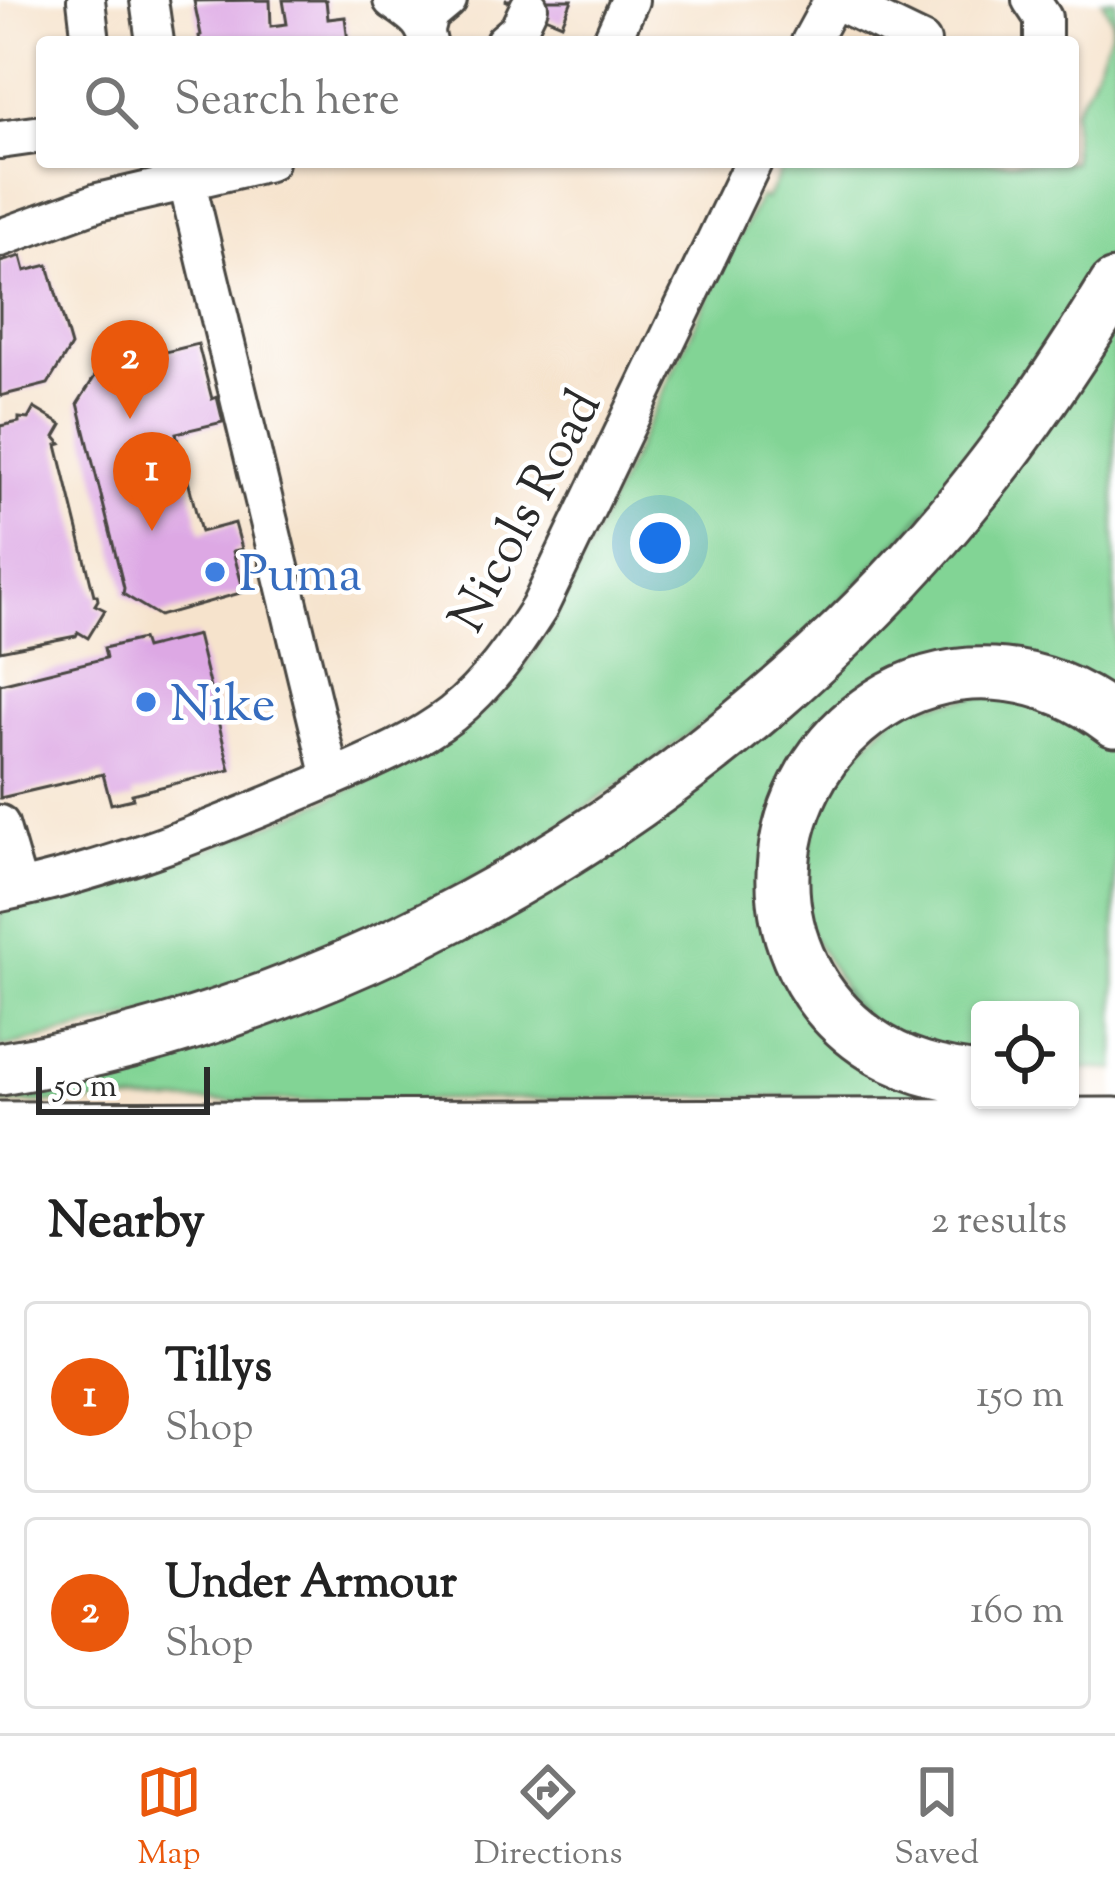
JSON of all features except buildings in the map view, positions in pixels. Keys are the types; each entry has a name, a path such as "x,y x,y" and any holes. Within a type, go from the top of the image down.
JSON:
{"highway":[{"path":"0,1069 65,1057 181,1025 354,962 501,889 638,803 769,703 923,550 1025,425 1115,286"},
{"path":"971,1077 922,1069 883,1052 847,1025 818,990 796,950 784,906 784,852 795,808 814,768 847,728 881,702 933,679 975,674 1028,678 1074,694 1115,721"},
{"path":"0,1128 481,1136 1102,1105"}],"street":[{"path":"86,0 90,36"},
{"path":"149,0 154,36"},
{"path":"392,0 417,18 427,36"},
{"path":"427,36 430,15 448,0"},
{"path":"614,36 630,0"},
{"path":"813,36 834,0 908,25"},
{"path":"1031,0 1043,18 1042,36"},
{"path":"511,36 529,8"},
{"path":"0,140 36,135"},
{"name":"Nicols Road","path":"9,891 218,827 394,750 448,717 481,689 539,608 750,168"},
{"path":"0,238 185,171 331,778"},
{"path":"0,213 98,202"},
{"path":"0,824 9,891"}],"green space":[{"path":"1102,0 1115,0 1115,247 1009,412 873,572 745,691 516,857 323,953 160,1011 0,1048 0,911 127,877 291,816 424,752 459,730 503,692 564,600 721,270 760,197 766,200 782,168 1079,168 1079,101 1091,82 1112,20"},
{"path":"1115,312 1115,701 872,689 768,914 939,1093 0,1103 0,1081 625,827"},
{"path":"1019,691 1115,740 1115,1070 1079,1068 1079,1001 971,1001 971,1061 863,1020 803,921 815,797 901,708"}],"place":[{"name":"Under Armour","path":"130,419"},
{"name":"Tillys","path":"152,531"},
{"name":"Puma","path":"215,572"},
{"name":"Nike","path":"146,702"}]}
